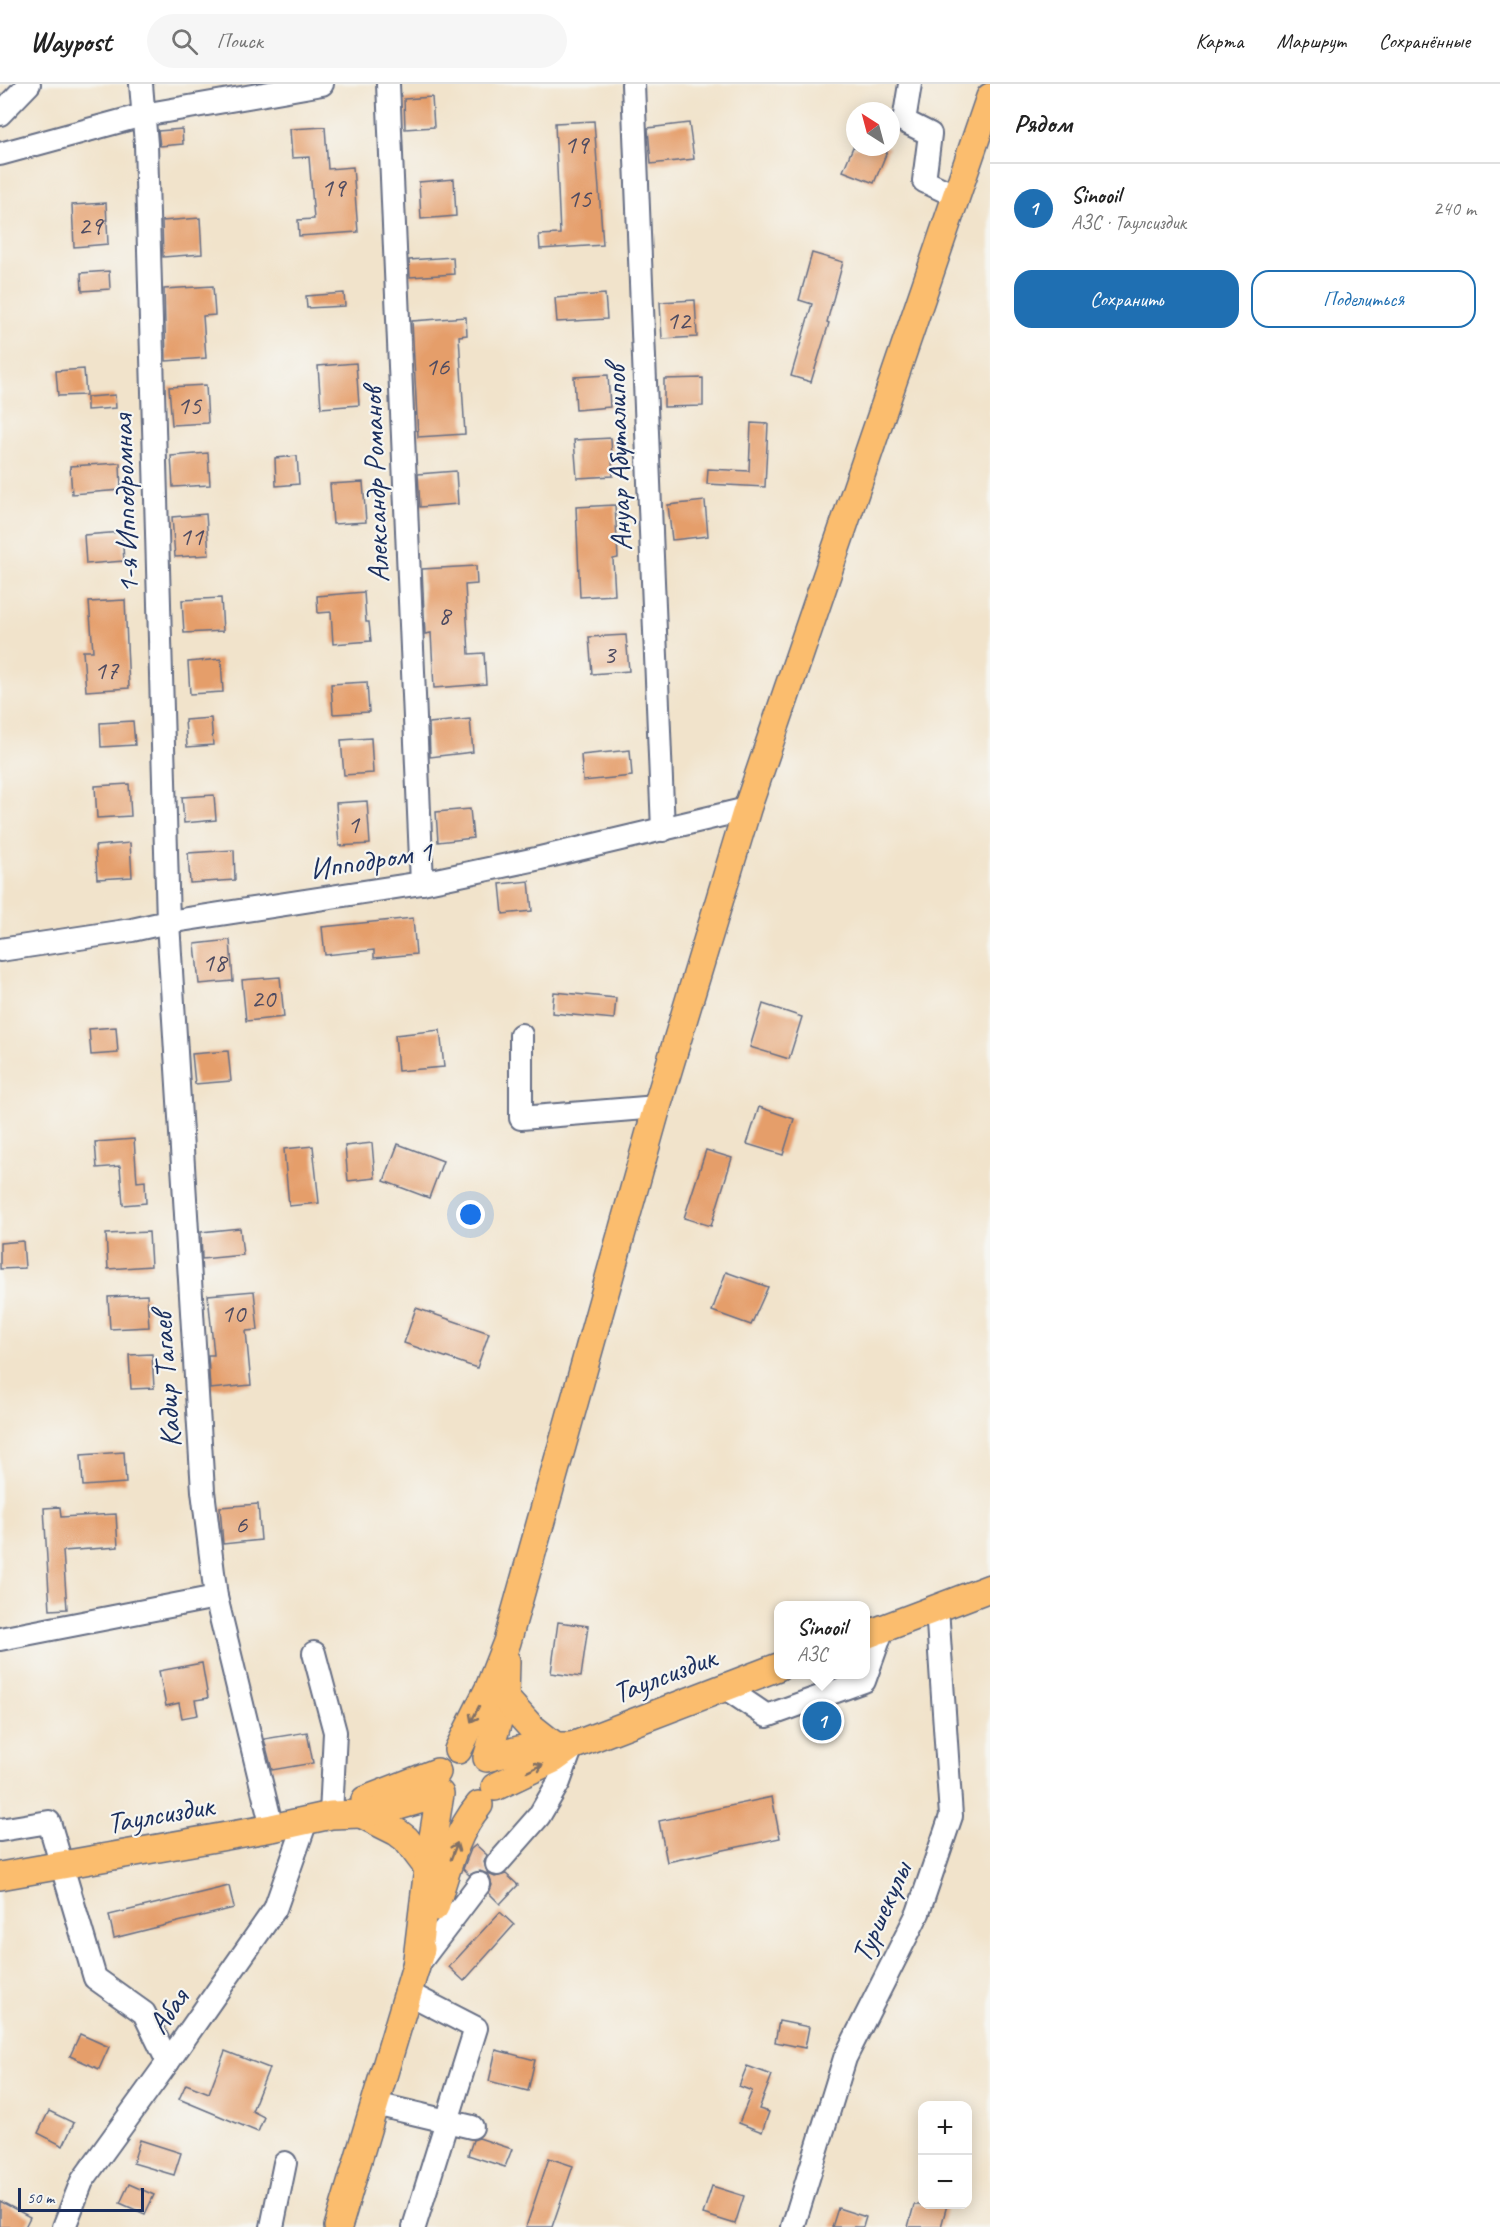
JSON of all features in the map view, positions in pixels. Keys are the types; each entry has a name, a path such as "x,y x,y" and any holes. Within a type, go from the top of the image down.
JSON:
{"main road":[{"path":"458,1750 489,1688 507,1642 657,1107 747,809 990,98"},
{"path":"874,1631 990,1588"},
{"path":"487,1758 505,1698 507,1642"},
{"name":"Таулсиздик","path":"487,1758 534,1746 563,1746 774,1668"},
{"path":"505,1698 530,1726 563,1746"},
{"name":"Таулсиздик","path":"487,1796 554,1759 563,1746"},
{"path":"338,2227 454,1848 469,1818 487,1796 495,1771 487,1758 473,1750 458,1750 444,1758 438,1783 416,1967"},
{"path":"438,1783 450,1804 457,1807 472,1808 487,1796"},
{"name":"Таулсиздик","path":"319,1818 385,1791 438,1783"},
{"name":"Таулсиздик","path":"0,1876 319,1818 388,1809 438,1783"},
{"path":"361,1814 406,1839 428,1868"}],"street":[{"path":"0,114 29,84"},
{"name":"1-я Ипподромная","path":"141,84 146,144 168,922"},
{"path":"0,154 143,115 322,84"},
{"name":"Александр Романов","path":"388,84 422,883"},
{"name":"Ануар Абуталипов","path":"633,84 663,830"},
{"path":"910,84 904,121 930,134 924,181 956,196"},
{"name":"Ипподром 1","path":"0,950 422,883 663,830 747,809"},
{"name":"Кадир Тагаев","path":"168,922 203,1491 216,1597 272,1828"},
{"path":"521,1035 521,1118 657,1107"},
{"path":"0,1640 216,1597"},
{"name":"Туршекулы","path":"793,2227 845,2058 918,1913 951,1816 938,1608"},
{"path":"870,1651 874,1631"},
{"name":"Абая","path":"64,2227 82,2181 275,1909 319,1818 335,1732 314,1653"},
{"path":"724,1687 767,1716 864,1679"},
{"path":"497,1864 539,1816 559,1782 563,1746"},
{"path":"0,1830 49,1822 95,1978 144,2013 168,2062"},
{"path":"416,1967 479,1884"},
{"path":"408,1993 476,2028 414,2227"},
{"path":"375,2104 472,2127"},
{"path":"272,2227 285,2163"}],"building":[{"path":"432,97 434,127 405,129 404,99"},
{"path":"594,121 603,245 540,249 539,235 560,234 555,123"},
{"path":"689,123 694,159 651,164 648,128"},
{"path":"325,127 328,169 353,167 358,232 299,236 298,220 314,219 309,157 292,158 290,129"},
{"path":"182,129 183,144 160,146 158,131"},
{"path":"849,156 885,156 874,183 843,171"},
{"path":"454,179 456,216 421,219 419,182"},
{"path":"106,203 108,244 74,247 72,205"},
{"path":"200,218 202,254 163,257 162,221"},
{"path":"812,253 843,262 827,322 829,323 811,382 791,376 812,304 799,300"},
{"path":"453,257 454,274 410,277 409,260"},
{"path":"109,271 110,289 82,291 81,273"},
{"path":"213,286 215,315 203,316 206,358 166,361 164,289"},
{"path":"344,293 345,306 307,308 306,296"},
{"path":"605,294 607,319 557,322 555,298"},
{"path":"695,300 697,337 662,339 660,302"},
{"path":"466,317 467,335 459,336 465,434 418,437 412,321"},
{"path":"356,363 359,405 321,408 318,366"},
{"path":"84,369 86,395 58,396 56,371"},
{"path":"608,375 610,407 576,410 574,377"},
{"path":"703,378 703,406 664,407 664,379"},
{"path":"206,385 208,423 172,425 169,387"},
{"path":"115,395 116,408 87,410 87,397"},
{"path":"751,423 768,424 765,487 707,484 708,469 749,471"},
{"path":"611,438 613,476 577,478 574,440"},
{"path":"208,453 210,485 173,487 171,456"},
{"path":"297,456 299,484 276,486 275,458"},
{"path":"120,463 121,490 72,494 70,466"},
{"path":"456,471 458,504 420,507 418,474"},
{"path":"363,482 366,522 333,524 330,484"},
{"path":"705,501 708,536 672,540 668,505"},
{"path":"615,505 618,558 613,559 615,595 580,597 576,507"},
{"path":"206,514 209,555 175,557 172,517"},
{"path":"122,532 124,561 86,564 84,535"},
{"path":"476,566 477,584 465,585 469,654 484,653 486,684 434,688 431,633 425,634 422,569"},
{"path":"364,592 366,622 369,622 371,641 333,644 331,612 318,613 317,596"},
{"path":"221,598 223,631 184,633 182,600"},
{"path":"125,600 129,688 86,691 83,651 93,651 89,602"},
{"path":"626,635 629,671 592,674 589,637"},
{"path":"221,659 223,692 190,694 188,662"},
{"path":"367,682 369,712 333,714 331,684"},
{"path":"211,718 213,745 187,747 185,720"},
{"path":"470,719 473,752 430,757 429,723"},
{"path":"133,721 135,745 101,747 100,723"},
{"path":"371,738 373,773 344,775 341,740"},
{"path":"630,750 632,776 583,781 581,755"},
{"path":"129,784 131,816 97,818 95,786"},
{"path":"214,795 216,820 184,823 182,797"},
{"path":"367,801 370,844 339,846 336,803"},
{"path":"470,809 473,838 438,842 436,812"},
{"path":"130,843 132,877 97,879 95,846"},
{"path":"234,850 235,880 190,883 188,853"},
{"path":"529,881 532,911 503,914 500,884"},
{"path":"413,918 416,954 374,958 374,950 325,955 322,927"},
{"path":"230,940 233,981 199,984 195,944"},
{"path":"280,977 284,1017 246,1021 242,980"},
{"path":"554,992 616,998 614,1019 552,1013"},
{"path":"763,1004 802,1017 789,1059 750,1047"},
{"path":"116,1027 118,1053 91,1055 89,1029"},
{"path":"440,1030 444,1067 398,1071 395,1035"},
{"path":"228,1051 231,1081 195,1084 192,1054"},
{"path":"759,1107 794,1119 783,1155 747,1144"},
{"path":"134,1139 137,1182 145,1181 146,1203 123,1205 120,1166 97,1168 95,1142"},
{"path":"372,1143 375,1178 348,1181 345,1146"},
{"path":"398,1144 443,1161 429,1198 384,1181"},
{"path":"313,1146 319,1203 289,1206 284,1149"},
{"path":"706,1150 732,1158 711,1226 684,1218"},
{"path":"240,1228 243,1255 202,1259 201,1232"},
{"path":"149,1232 151,1266 108,1269 106,1234"},
{"path":"23,1241 25,1268 0,1269 0,1243"},
{"path":"726,1272 768,1287 751,1325 712,1311"},
{"path":"254,1291 258,1330 246,1331 251,1385 210,1389 208,1355 214,1355 208,1295"},
{"path":"147,1295 149,1327 110,1329 108,1297"},
{"path":"416,1308 489,1333 477,1368 404,1343"},
{"path":"152,1354 154,1388 131,1389 129,1355"},
{"path":"124,1452 126,1483 83,1486 81,1455"},
{"path":"258,1504 261,1540 223,1544 220,1507"},
{"path":"60,1507 61,1517 116,1514 118,1547 63,1551 67,1609 50,1610 44,1508"},
{"path":"558,1622 588,1626 581,1677 551,1673"},
{"path":"202,1663 208,1698 195,1700 198,1715 182,1718 179,1703 166,1706 159,1671"},
{"path":"307,1732 313,1763 272,1770 264,1739"},
{"path":"772,1797 780,1838 667,1862 659,1821"},
{"path":"476,1845 487,1855 484,1862 488,1874 480,1871 469,1875 463,1869 471,1849"},
{"path":"488,1874 495,1877 506,1874 518,1885 500,1904 489,1893 492,1885"},
{"path":"229,1886 234,1908 114,1938 109,1915"},
{"path":"500,1912 514,1925 464,1981 449,1967"},
{"path":"779,2021 809,2027 805,2048 775,2042"},
{"path":"80,2034 109,2047 99,2069 70,2056"},
{"path":"496,2050 535,2060 528,2091 489,2081"},
{"path":"225,2051 269,2068 252,2111 264,2117 258,2132 179,2099 186,2084 209,2093"},
{"path":"747,2066 772,2075 759,2109 769,2112 762,2132 739,2123 752,2091 739,2086"},
{"path":"49,2111 74,2123 63,2146 38,2133"},
{"path":"479,2138 512,2149 505,2167 468,2155 473,2140"},
{"path":"140,2140 181,2153 174,2175 133,2163"},
{"path":"549,2158 573,2166 552,2227 526,2227"},
{"path":"129,2184 154,2195 145,2214 120,2203"},
{"path":"712,2186 744,2196 735,2224 703,2214"},
{"path":"0,2201 30,2217 25,2227 0,2227"},
{"path":"914,2205 918,2205 918,2209 946,2209 941,2227 908,2227"},
{"path":"838,2208 866,2217 863,2227 832,2227"}],"place":[{"name":"Sinooil","path":"822,1721"}]}
